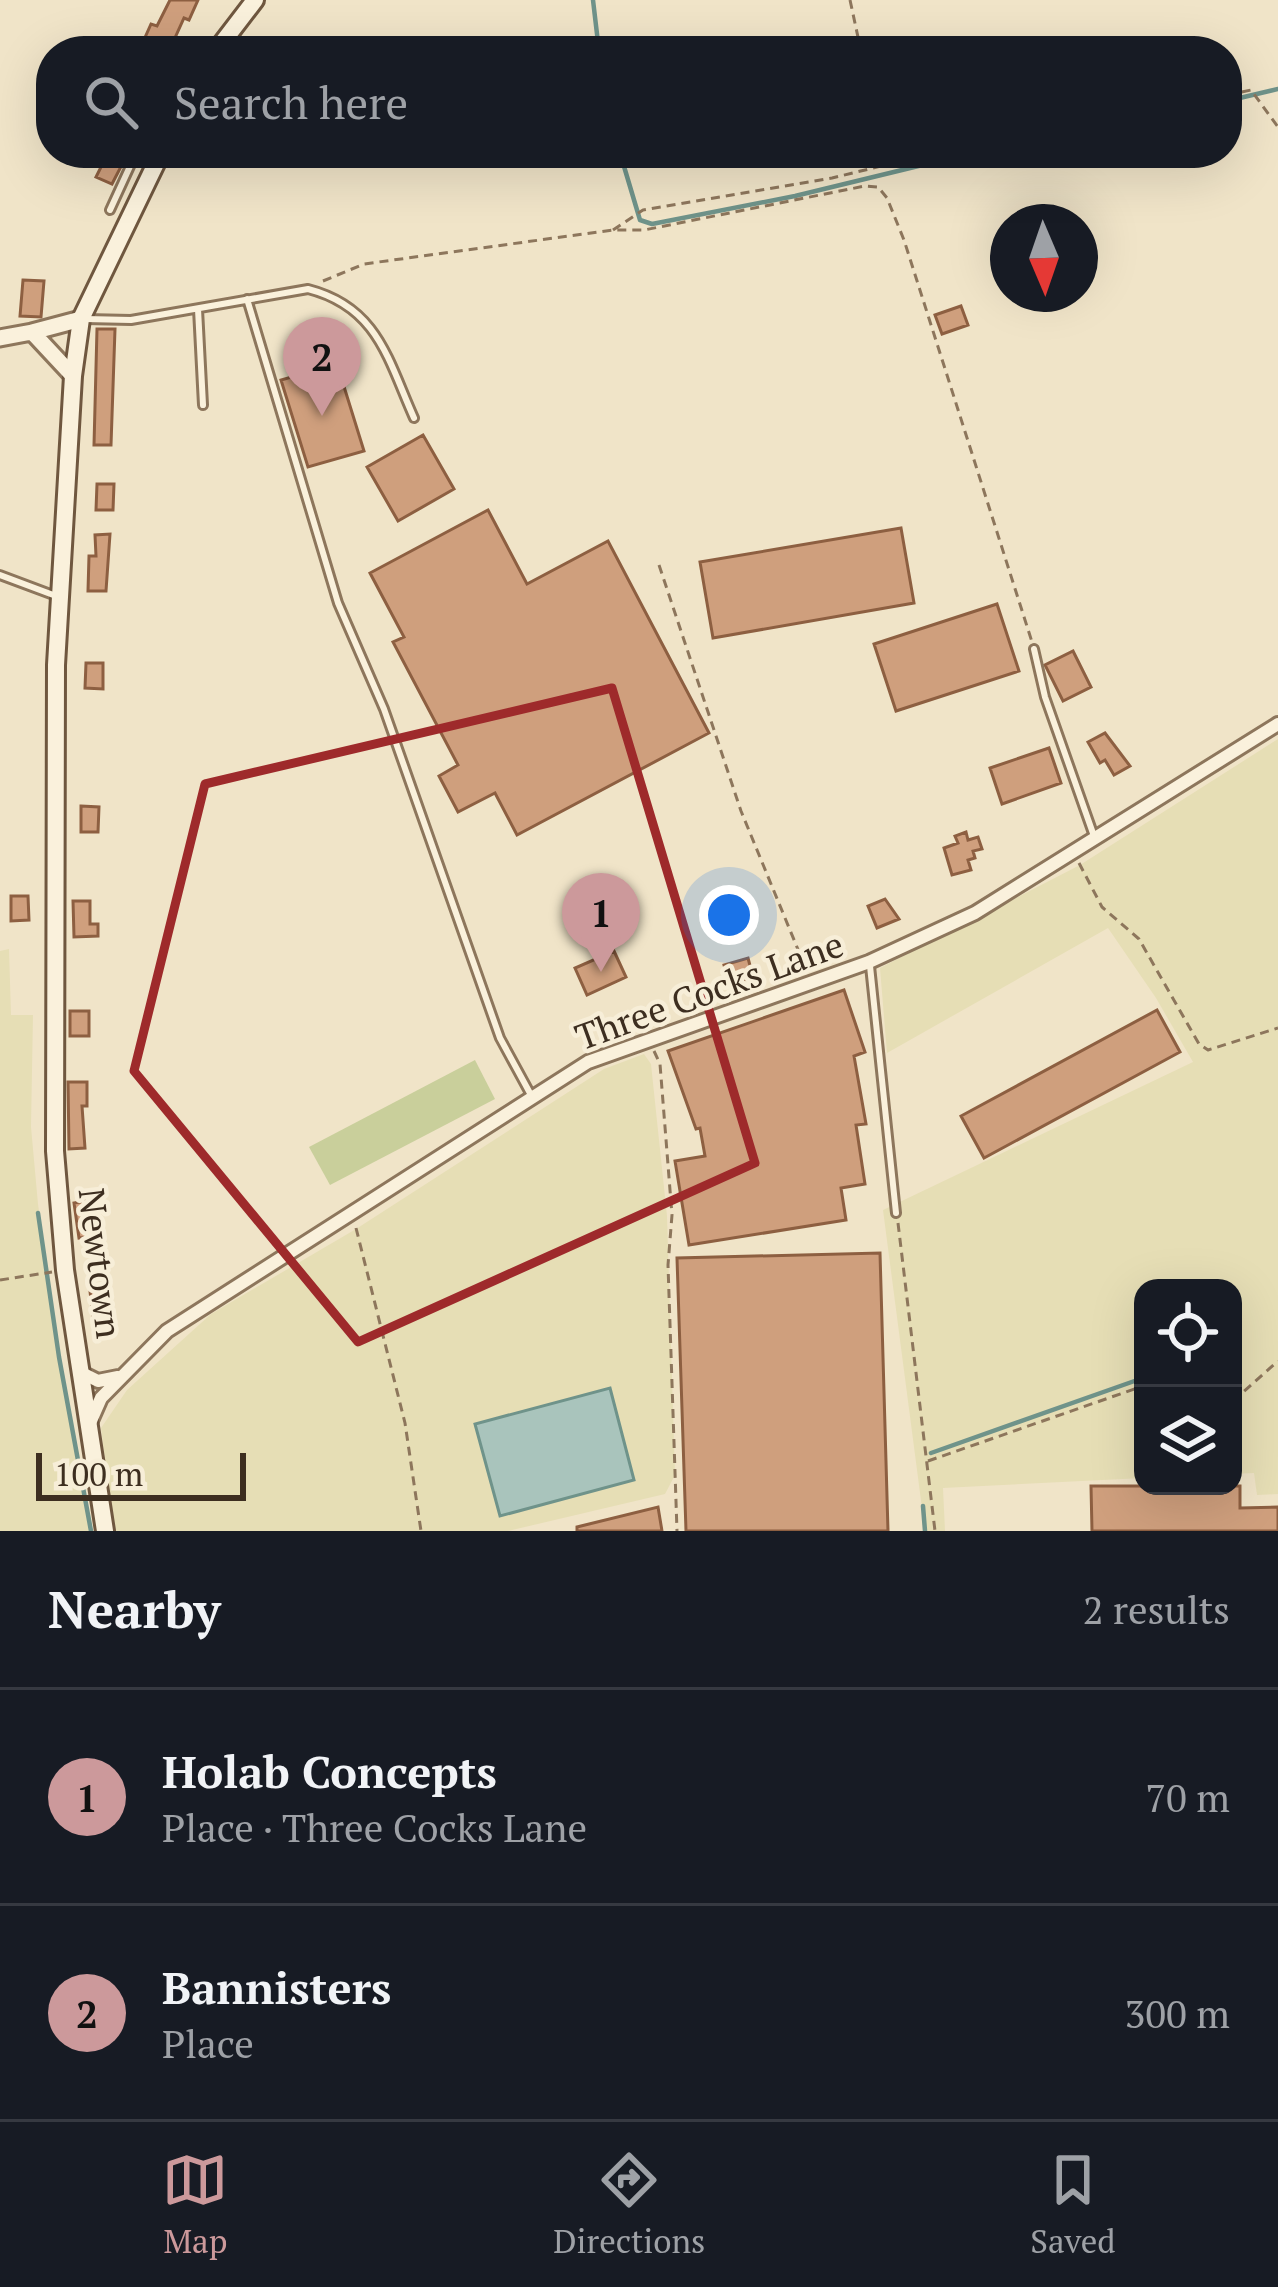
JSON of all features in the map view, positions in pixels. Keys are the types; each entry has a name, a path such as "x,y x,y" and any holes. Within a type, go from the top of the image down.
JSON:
{"main road":[{"path":"227,36 255,0"},
{"name":"Newtown","path":"105,1531 65,1270 55,1151 59,597 81,319 153,168"}],"street":[{"path":"2,335 81,319"},
{"path":"32,332 73,376"},
{"name":"Three Cocks Lane","path":"90,1423 101,1398 167,1330 588,1062 869,962 975,913 1278,724"},
{"path":"82,1373 98,1381 119,1377"}],"lane":[{"path":"110,210 129,168"},
{"path":"81,319 131,320 308,289 368,320 414,418"},
{"path":"247,299 338,603 384,709 500,1038 533,1099"},
{"path":"198,309 203,405"},
{"path":"0,575 59,597"},
{"path":"1034,650 1045,697 1096,839"},
{"path":"869,962 896,1213"}],"path":[{"path":"850,0 858,36"},
{"path":"1242,92 1251,90 1278,127"},
{"path":"613,230 643,210 873,168"},
{"path":"308,289 364,264 613,230 644,230 878,187 904,240 1034,650"},
{"path":"659,565 741,811 812,983"},
{"path":"1074,854 1102,907 1139,939 1199,1045 1208,1051 1278,1028"},
{"path":"649,1039 659,1064 672,1215 668,1265 677,1531"},
{"path":"896,1213 934,1531"},
{"path":"352,1214 405,1423 421,1531"},
{"path":"0,1280 54,1271"},
{"path":"1242,1393 1278,1361"},
{"path":"927,1461 1140,1387"}],"highlighted area":[{"path":"612,688 755,1163 358,1342 134,1071 205,784"}],"shaded area":[{"path":"1278,739 1278,1494 1257,1495 1254,1473 1242,1474 1242,1279 1134,1279 1134,1478 943,1488 945,1531 925,1531 883,1210 1193,1062 1108,928 887,1053 880,968 1080,865"},
{"path":"9,949 11,1015 33,1015 31,1127 38,1204 59,1357 91,1531 0,1531 0,951"},
{"path":"644,1054 651,1064 667,1216 675,1475 665,1494 508,1531 114,1531 101,1428 127,1390 211,1314 356,1229 604,1069"}],"green space":[{"path":"475,1060 495,1099 330,1185 309,1147"}],"water":[{"path":"610,1388 634,1480 500,1516 475,1424"}],"building":[{"path":"170,0 198,0 176,36 146,36 151,24 157,26"},
{"path":"100,168 120,168 112,184 96,177"},
{"path":"23,280 44,281 41,317 20,316"},
{"path":"961,306 968,325 942,334 935,315"},
{"path":"97,329 115,329 111,445 94,445"},
{"path":"337,364 364,451 308,467 281,380"},
{"path":"423,435 454,489 398,521 367,467"},
{"path":"97,484 114,484 113,510 96,510"},
{"path":"488,510 527,584 608,541 709,733 517,835 495,793 458,812 439,776 458,765 393,642 404,637 370,573"},
{"path":"901,528 914,603 713,638 700,562"},
{"path":"110,534 106,591 88,591 95,535"},
{"path":"997,604 1019,671 896,711 874,644"},
{"path":"1073,651 1091,687 1063,701 1045,665"},
{"path":"86,663 103,663 103,689 85,688"},
{"path":"1105,733 1130,766 1114,775 1088,742"},
{"path":"1049,748 1061,783 1002,804 990,768"},
{"path":"81,806 99,807 98,832 81,832"},
{"path":"966,832 968,840 978,837 982,849 973,851 975,858 968,860 971,870 952,875 944,848 958,843 955,836"},
{"path":"11,896 28,896 29,920 11,921"},
{"path":"885,899 899,919 877,928 868,906"},
{"path":"73,901 90,901 90,924 98,924 98,936 74,937"},
{"path":"614,951 626,977 587,995 575,968"},
{"path":"748,958 753,977 729,984 724,965"},
{"path":"844,990 865,1052 854,1056 866,1124 856,1125 865,1184 841,1188 846,1220 689,1245 675,1161 705,1156 700,1128 696,1129 668,1051"},
{"path":"1157,1010 1180,1052 984,1158 961,1116"},
{"path":"70,1011 89,1011 89,1036 70,1036"},
{"path":"68,1082 87,1082 87,1106 82,1106 85,1148 69,1149"},
{"path":"92,1200 97,1236 79,1238 74,1203"},
{"path":"880,1253 888,1531 686,1531 677,1258"},
{"path":"108,1289 113,1324 94,1327 90,1291"},
{"path":"1091,1486 1134,1486 1134,1495 1240,1495 1240,1508 1278,1507 1278,1531 1092,1531"},
{"path":"658,1507 662,1531 577,1531 577,1527"}],"waterway":[{"path":"593,0 597,36"},
{"path":"1242,97 1278,89"},
{"path":"624,168 640,220 652,224 910,168"},
{"path":"38,1213 91,1531"},
{"path":"931,1453 1134,1381"},
{"path":"923,1506 925,1531"}],"place":[{"name":"Bannisters","path":"322,416"},
{"name":"Holab Concepts","path":"601,972"}]}
